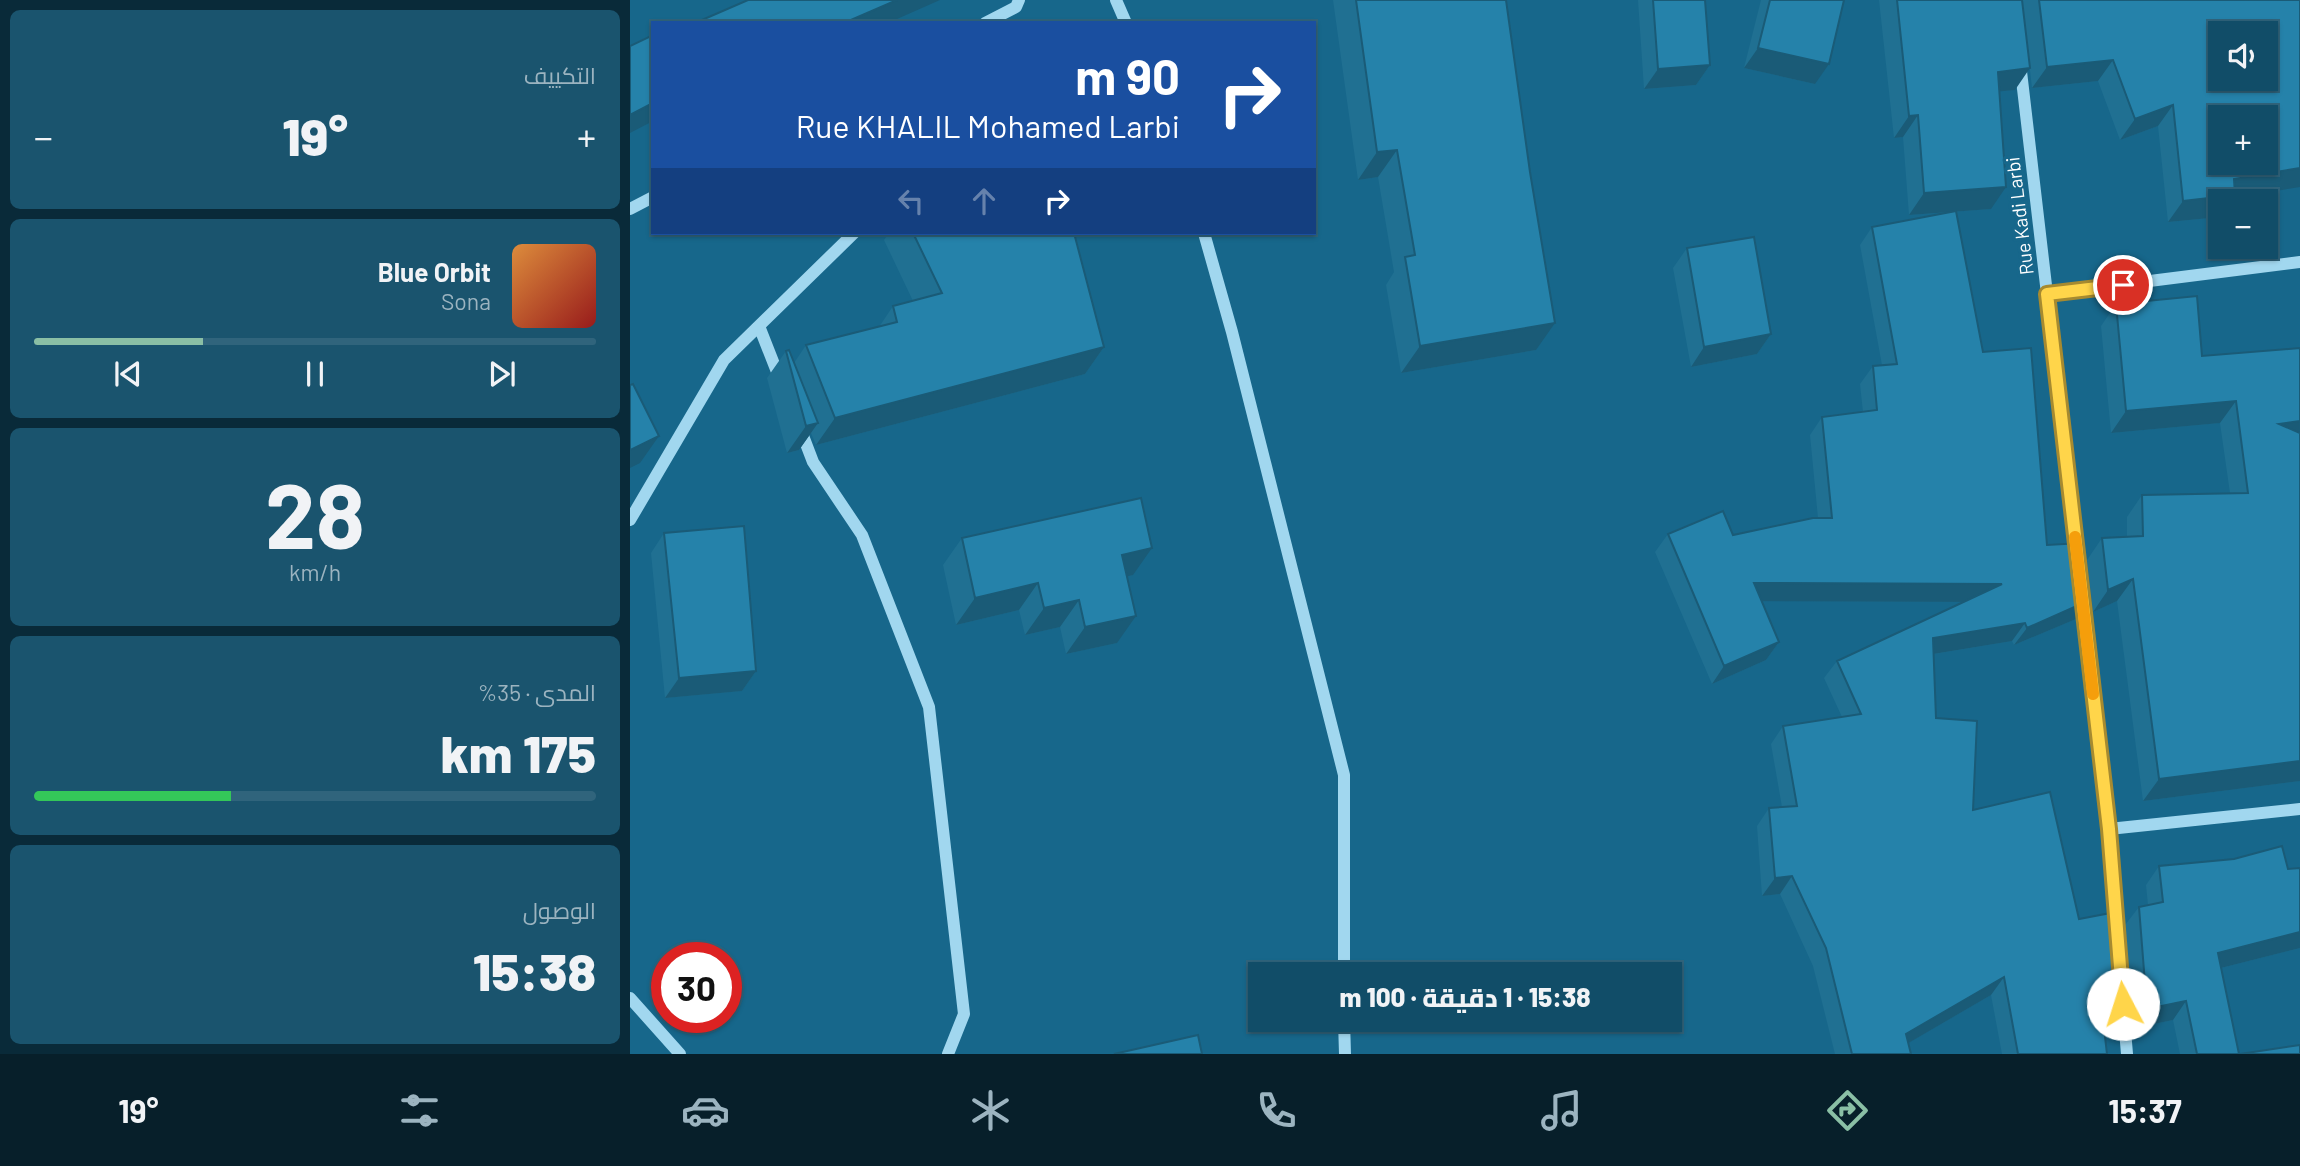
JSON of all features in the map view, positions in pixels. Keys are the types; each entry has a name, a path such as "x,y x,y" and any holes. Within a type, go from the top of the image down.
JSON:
{"street":[{"path":"1116,0 1125,21"},
{"path":"988,21 1018,3"},
{"path":"1007,21 1018,3"},
{"name":"Rue Kadi Larbi","path":"2019,54 2078,568"},
{"path":"630,209 651,198"},
{"path":"630,520 724,360 852,235"},
{"path":"1205,235 1232,332 1344,775 1344,962"},
{"path":"2047,294 2300,262"},
{"path":"759,326 813,462 862,535 929,707 964,1014 948,1054"},
{"path":"2080,582 2109,829 2117,935"},
{"path":"2109,829 2300,809"},
{"path":"2122,988 2127,1054"},
{"path":"630,998 680,1054"},
{"path":"1345,1032 1345,1054"}],"building":[{"path":"748,0 897,0 849,21 700,21"},
{"path":"1356,0 1506,0 1555,323 1420,346 1405,257 1415,255 1397,150 1377,152"},
{"path":"1653,0 1705,0 1710,65 1658,69"},
{"path":"1770,0 1844,0 1829,64 1758,48"},
{"path":"1897,0 2022,0 2030,68 1998,72 2006,187 1924,193 1918,115 1909,116"},
{"path":"2039,0 2300,0 2300,168 2278,172 2278,105 2208,105 2208,175 2258,175 2234,179 2235,189 2208,189 2208,198 2183,201 2173,105 2135,119 2113,60 2047,67"},
{"path":"651,36 651,104 630,115 630,46"},
{"path":"1956,211 1983,352 2031,348 2047,545 2082,543 2088,601 2027,628 2025,623 1933,638 1936,718 1977,721 1973,810 2050,792 2079,919 2121,911 2129,1013 2103,1019 2107,1054 2018,1054 2004,977 1906,1034 1911,1054 1852,1054 1826,948 1792,876 1775,878 1769,808 1797,806 1783,726 1861,714 1837,661 2002,584 1754,583 1779,642 1724,666 1668,534 1723,511 1733,535 1813,518 1832,518 1822,417 1877,410 1873,366 1897,364 1872,227"},
{"path":"914,235 1075,235 1104,347 835,418 806,345 897,322 893,306 942,293"},
{"path":"1754,237 1771,334 1704,347 1687,248"},
{"path":"2197,296 2202,356 2300,348 2300,421 2279,424 2300,433 2300,761 2159,779 2133,579 2108,590 2102,538 2143,536 2142,495 2248,493 2236,401 2126,411 2116,304"},
{"path":"789,350 818,423 806,426 786,351"},
{"path":"633,384 659,436 630,450 630,385"},
{"path":"1141,498 1152,548 1122,555 1136,616 1085,627 1079,600 1044,608 1038,583 975,598 962,538"},
{"path":"744,526 756,671 679,678 664,533"},
{"path":"2282,846 2288,869 2300,868 2300,932 2218,953 2239,1054 2197,1054 2186,1001 2147,1009 2139,907 2163,902 2159,866 2234,859"},
{"path":"1198,1035 1202,1054 1114,1054"},
{"path":"2300,1045 2300,1054 2240,1054"}],"slow traffic":[{"path":"2075,537 2093,694"}],"route":[{"path":"2123,285 2047,294 2109,829 2123,1004"}]}
